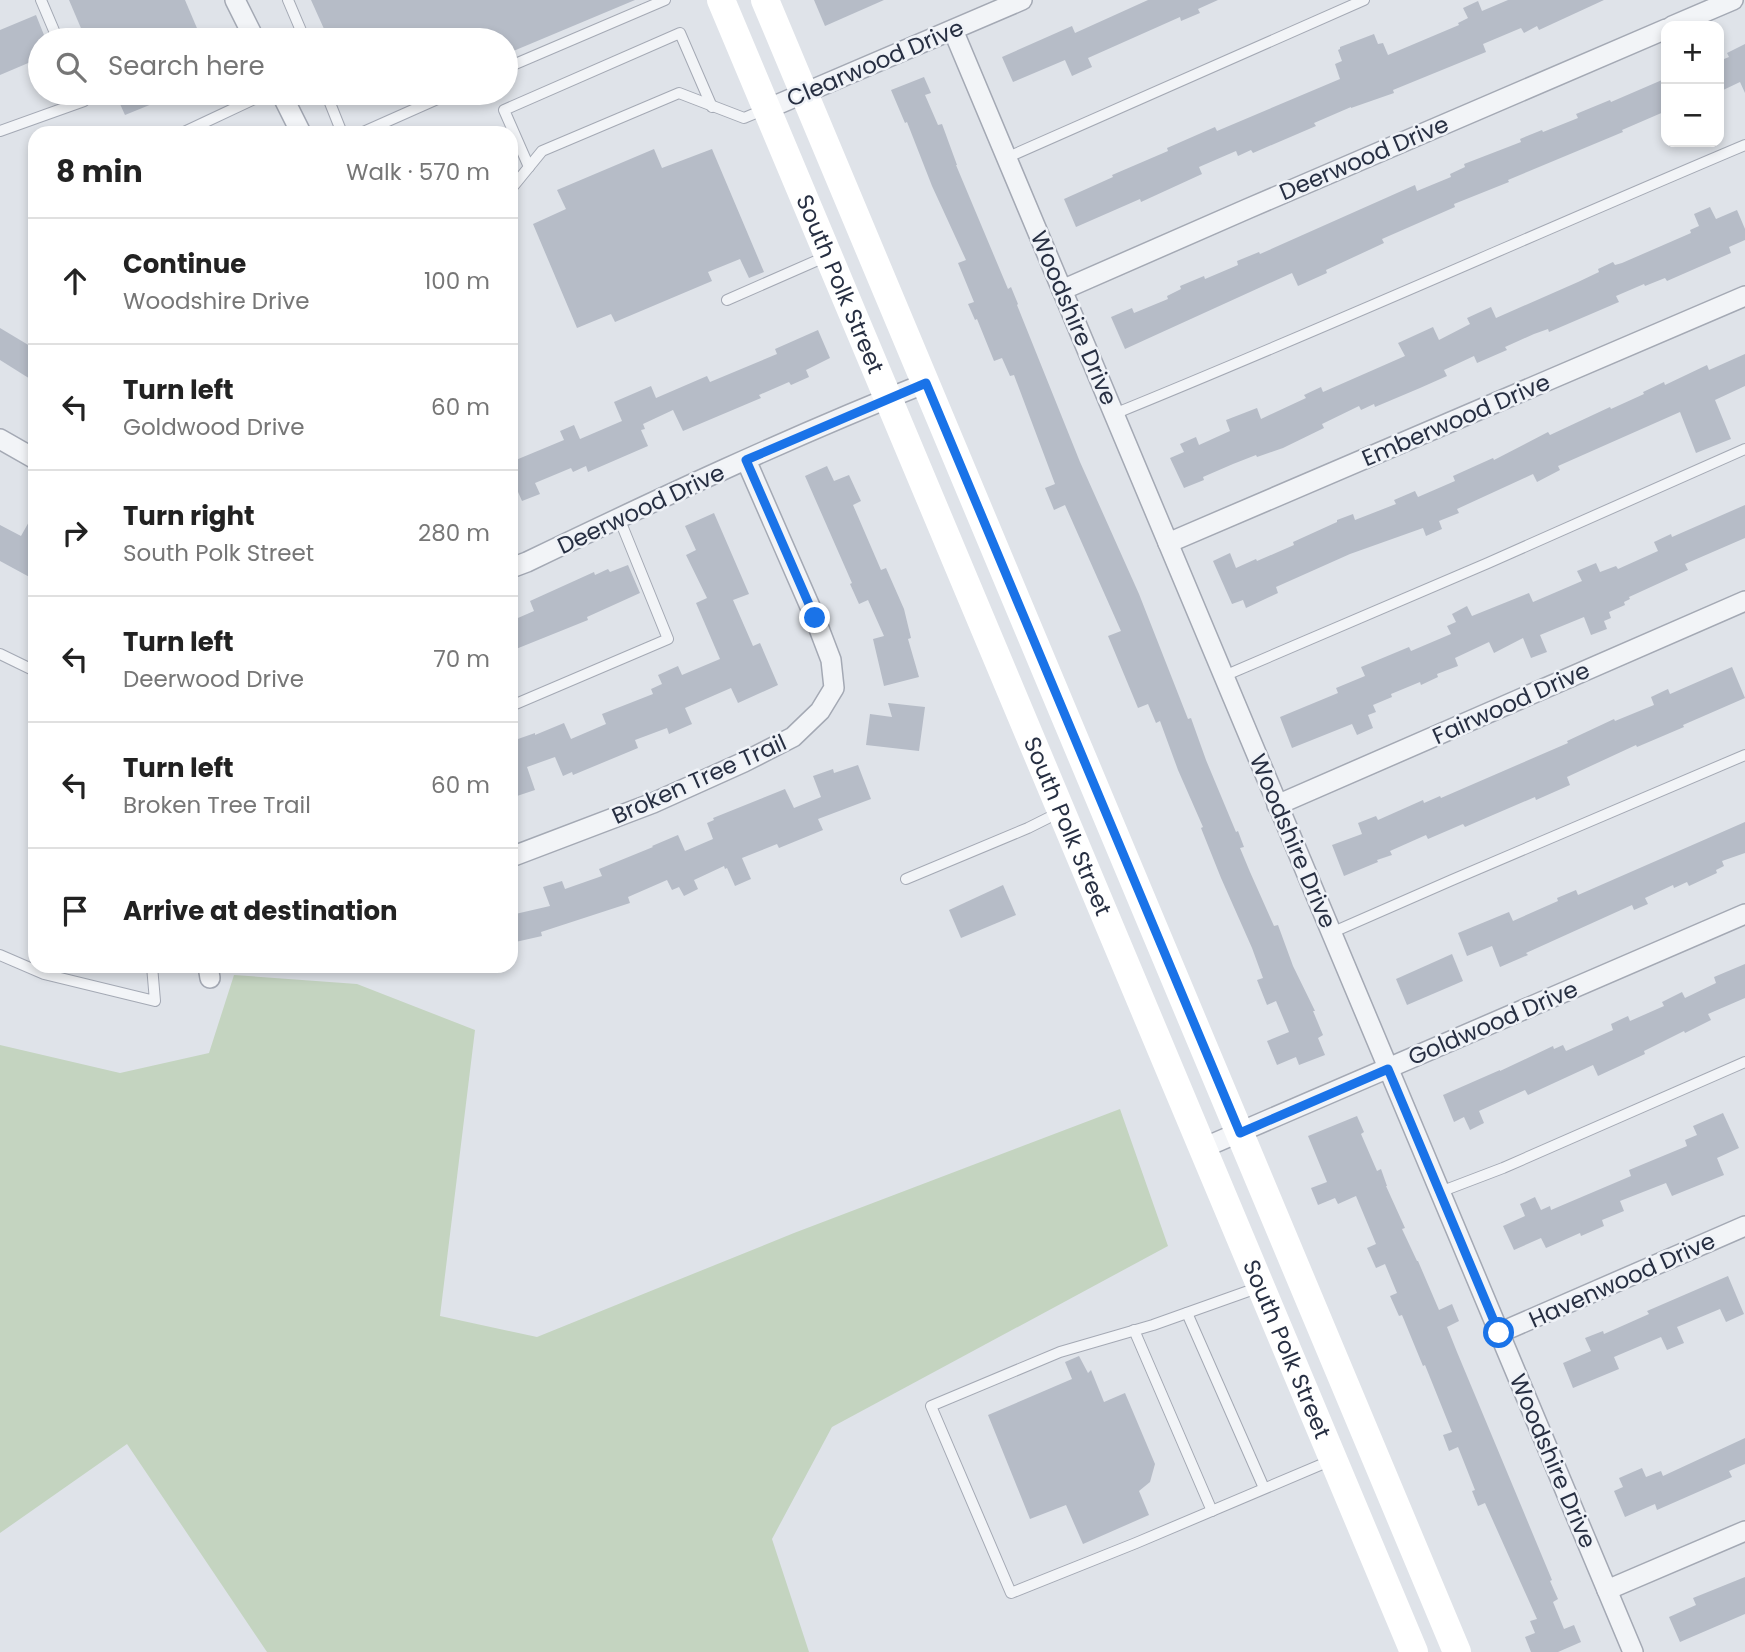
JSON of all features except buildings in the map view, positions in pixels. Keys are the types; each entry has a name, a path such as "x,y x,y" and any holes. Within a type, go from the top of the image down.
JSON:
{"main road":[{"name":"South Polk Street","path":"722,0 1414,1652"},
{"name":"South Polk Street","path":"765,0 1457,1652"},
{"path":"1062,811 1099,795"}],"street":[{"path":"235,0 249,28"},
{"name":"Clearwood Drive","path":"767,109 1021,0"},
{"path":"1683,21 1733,0"},
{"name":"Woodshire Drive","path":"953,30 1633,1652"},
{"name":"Deerwood Drive","path":"1062,290 1661,31"},
{"path":"287,105 298,126"},
{"name":"Emberwood Drive","path":"1168,543 1745,296"},
{"name":"Deerwood Drive","path":"518,565 746,460 926,383"},
{"path":"0,439 28,455"},
{"name":"Broken Tree Trail","path":"518,854 653,803 793,737 820,711 834,688 831,660 815,618 746,460"},
{"name":"Fairwood Drive","path":"1278,805 1745,601"},
{"name":"Goldwood Drive","path":"1203,1148 1745,914"},
{"name":"Havenwood Drive","path":"1499,1333 1745,1226"},
{"path":"1607,1590 1745,1531"}],"lane":[{"path":"41,0 53,28"},
{"path":"288,0 299,28"},
{"path":"518,63 663,0"},
{"path":"1006,158 1364,0"},
{"path":"518,104 680,33 712,107"},
{"path":"518,180 542,151 679,93 744,118 767,109"},
{"path":"0,131 73,105"},
{"path":"207,126 245,105"},
{"path":"331,105 339,126"},
{"path":"377,126 424,105"},
{"path":"511,126 504,110 515,105"},
{"path":"518,142 529,167"},
{"path":"1114,414 1745,145"},
{"path":"727,300 829,255"},
{"path":"1224,676 1745,450"},
{"path":"518,703 668,639 619,518"},
{"path":"0,654 28,668"},
{"path":"1331,933 1745,755"},
{"path":"906,879 1062,811"},
{"path":"0,955 28,967"},
{"path":"42,973 155,1001 153,973"},
{"path":"1440,1192 1503,1168 1745,1062"},
{"path":"1261,1286 1187,1313 1060,1352 931,1406 1011,1593 1334,1459"},
{"path":"1187,1313 1264,1488"},
{"path":"1134,1330 1212,1510"}],"green space":[{"path":"234,975 357,984 475,1030 440,1316 537,1337 794,1233 1120,1109 1168,1246 832,1427 772,1539 809,1652 267,1652 127,1444 0,1533 0,1045 120,1073 209,1053"}],"route":[{"path":"815,618 746,460 926,383 1240,1133 1388,1069 1499,1333"}]}
